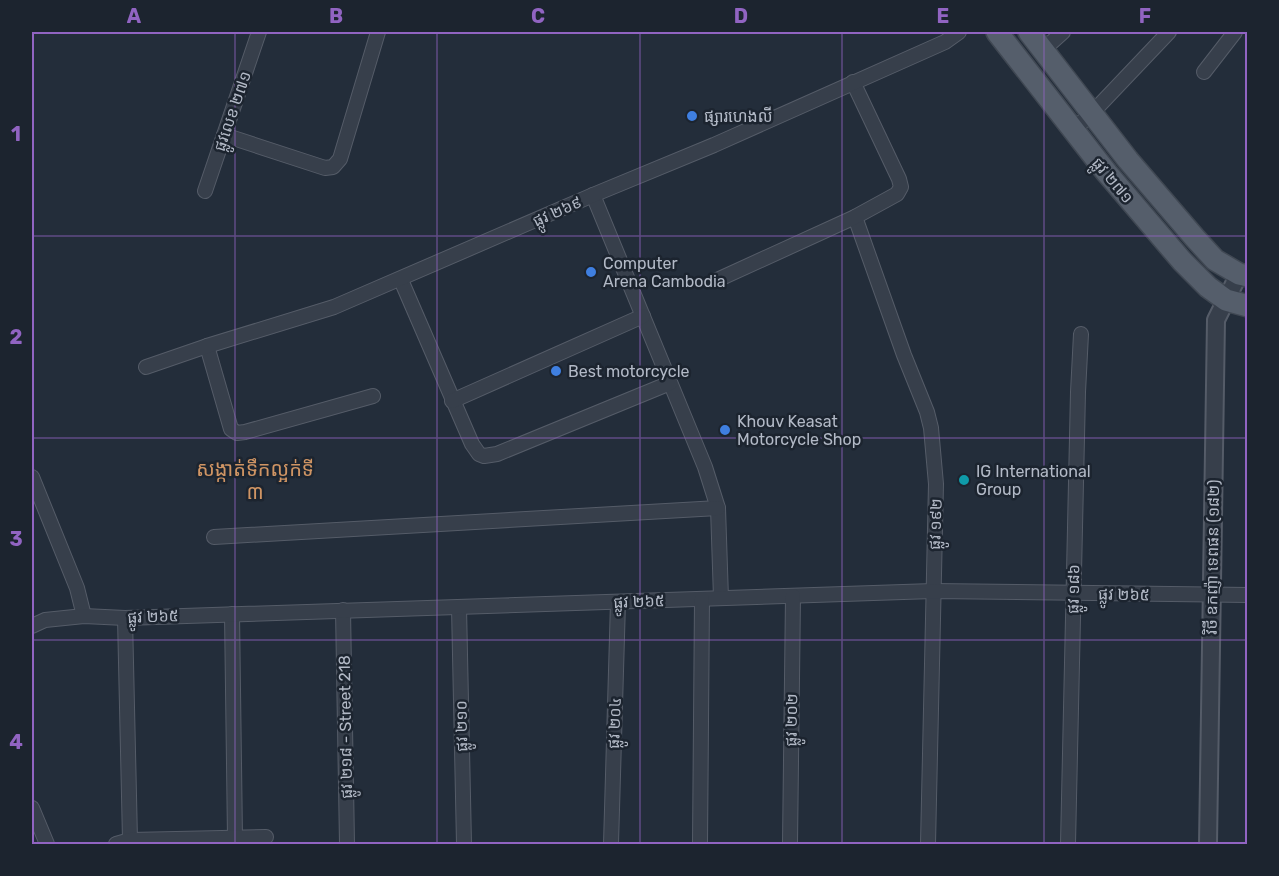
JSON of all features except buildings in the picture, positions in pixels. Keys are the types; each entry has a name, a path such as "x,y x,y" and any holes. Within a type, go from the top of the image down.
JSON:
{"main road":[{"name":"ផ្លូវ ២៧១","path":"997,32 1107,173 1182,261 1208,287 1226,300 1248,306"},
{"name":"ផ្លូវ ២៧១","path":"1029,32 1128,160 1215,260 1243,275"}],"street":[{"name":"ផ្លូវលេខ ២៧១","path":"205,191 259,32"},
{"path":"224,135 325,168 333,167 340,159 378,32"},
{"name":"ផ្លូវ ២៦៩","path":"146,367 334,308 714,145 945,42 959,32"},
{"path":"1043,50 1063,32"},
{"path":"1073,130 1169,32"},
{"path":"1204,72 1234,32"},
{"path":"717,280 855,217 897,194 901,187 899,179 853,82"},
{"path":"593,195 705,467 718,508 721,598"},
{"name":"ផ្លូវ ១៩២","path":"855,217 932,428 936,484 928,844"},
{"name":"វិថី ឧកញ៉ា ទេពផន (១៨២)","path":"1208,844 1216,320 1243,275"},
{"path":"401,280 472,444 479,454 484,456 496,454 670,383"},
{"path":"452,401 643,316"},
{"name":"ផ្លូវ ១៨៦","path":"1068,844 1077,392 1081,334"},
{"path":"207,346 231,429 237,433 373,396"},
{"path":"32,477 77,588 84,616"},
{"path":"214,537 718,508"},
{"name":"ផ្លូវ ២៦៥","path":"32,626 45,620 84,616 125,618 933,591 1248,595"},
{"name":"ផ្លូវ ២០២","path":"790,844 793,596"},
{"path":"700,844 702,599"},
{"name":"ផ្លូវ ២០៤","path":"611,844 618,602"},
{"name":"ផ្លូវ ២១០","path":"459,607 464,844"},
{"name":"ផ្លូវ ២១៨ - Street 218","path":"344,610 347,844"},
{"path":"232,614 235,838"},
{"path":"125,618 130,840"},
{"path":"32,808 47,844"},
{"path":"116,844 130,840 266,837"}],"place":[{"name":"ផ្សារហេងលី","path":"692,116"},
{"name":"Computer Arena Cambodia","path":"591,272"},
{"name":"Best motorcycle","path":"556,371"},
{"name":"Khouv Keasat Motorcycle Shop","path":"725,430"},
{"name":"IG International Group","path":"964,480"}],"district":[{"name":"សង្កាត់ទឹកល្អក់ទី ៣","path":"255,480"}]}
